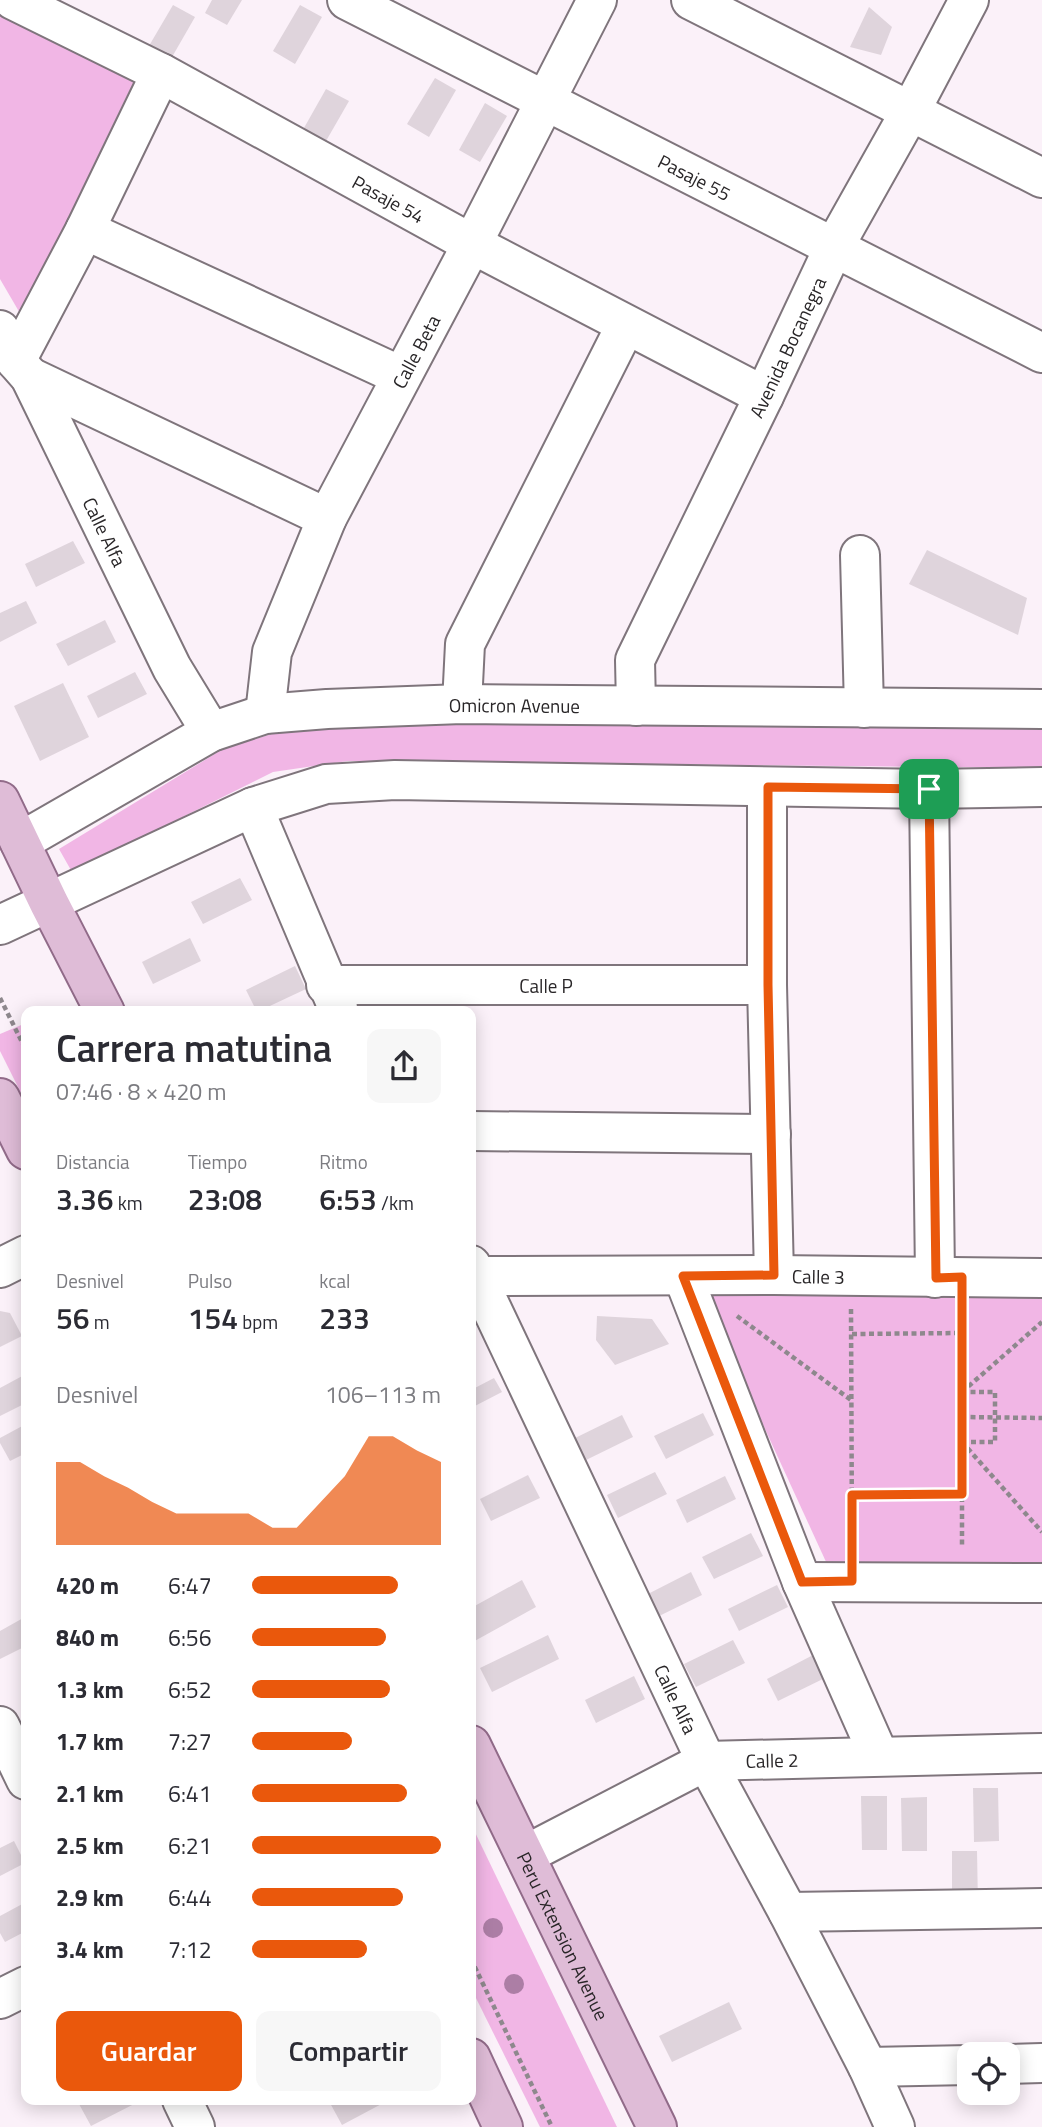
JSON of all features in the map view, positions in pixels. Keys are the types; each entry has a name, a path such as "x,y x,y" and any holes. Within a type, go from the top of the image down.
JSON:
{"main road":[{"path":"0,801 102,1006"},
{"path":"0,1098 21,1140"},
{"name":"Peru Extension Avenue","path":"476,1755 657,2127"},
{"path":"476,2069 503,2127"}],"street":[{"name":"Pasaje 54","path":"13,0 162,73 472,244 764,396"},
{"name":"Pasaje 55","path":"347,0 1042,353"},
{"name":"Calle Beta","path":"265,714 272,652 327,518 597,0"},
{"path":"691,0 1042,178"},
{"name":"Avenida Bocanegra","path":"636,706 635,660 834,247 912,110 969,0"},
{"path":"162,73 85,230 15,356 327,518"},
{"path":"85,230 401,376"},
{"path":"462,704 465,644 626,325"},
{"name":"Calle Alfa","path":"15,356 172,668 211,732"},
{"path":"860,555 864,708"},
{"name":"Omicron Avenue","path":"20,842 211,732 265,714 462,704 1042,709"},
{"path":"0,925 253,807 326,784 395,780 929,789 1042,787"},
{"path":"768,787 768,985 774,1275"},
{"path":"929,789 949,1278"},
{"path":"253,807 333,998"},
{"name":"Calle P","path":"333,998 768,985"},
{"path":"476,1131 771,1134"},
{"path":"0,1268 21,1258"},
{"name":"Calle 3","path":"476,1273 1042,1278"},
{"path":"683,1276 802,1582 880,1756"},
{"name":"Calle Alfa","path":"476,1279 706,1761 788,1912 868,2067 895,2127"},
{"path":"802,1582 1042,1583"},
{"path":"0,1726 21,1770"},
{"name":"Calle 2","path":"525,1855 706,1761 1042,1753"},
{"path":"788,1912 1042,1908"},
{"path":"0,1999 21,1988"},
{"path":"1020,2064 1042,2063"},
{"path":"868,2067 957,2065"},
{"path":"184,2105 195,2127"}],"path":[{"path":"0,998 21,1041"},
{"path":"949,1278 962,1334 962,1548"},
{"path":"851,1307 852,1581"},
{"path":"729,1310 852,1401"},
{"path":"962,1392 1042,1322"},
{"path":"852,1335 962,1334"},
{"path":"962,1392 995,1392 995,1442 962,1442"},
{"path":"962,1417 1042,1418"},
{"path":"962,1442 1042,1532"},
{"path":"852,1495 962,1494"},
{"path":"476,1969 552,2127"}],"shaded area":[{"path":"0,0 140,69 21,315 0,279"},
{"path":"1042,723 1042,768 348,761 273,772 72,872 59,849 223,749 304,724"},
{"path":"21,1025 21,1093 0,1051 0,1034"},
{"path":"698,1283 1042,1283 1042,1568 827,1564"},
{"path":"476,1834 617,2127 540,2127 476,1998"}],"building":[{"path":"212,0 242,0 227,25 205,13"},
{"path":"173,5 195,17 168,64 146,51"},
{"path":"300,5 322,17 295,64 273,51"},
{"path":"869,7 892,27 881,55 850,47"},
{"path":"435,78 456,90 429,137 407,124"},
{"path":"326,89 349,101 322,148 300,135"},
{"path":"485,103 507,116 480,162 459,150"},
{"path":"73,541 85,563 36,587 25,564"},
{"path":"927,550 1027,598 1018,635 909,584"},
{"path":"26,601 37,623 0,642 0,613"},
{"path":"105,620 116,642 68,666 56,644"},
{"path":"135,672 147,694 98,718 87,696"},
{"path":"63,683 89,737 40,761 14,706"},
{"path":"240,878 252,900 203,924 191,902"},
{"path":"190,938 201,961 153,984 142,962"},
{"path":"295,966 306,989 270,1006 254,1006 246,990"},
{"path":"0,1311 10,1313 21,1336 0,1347"},
{"path":"597,1316 652,1319 669,1344 615,1365 596,1340"},
{"path":"21,1377 21,1406 0,1416 0,1388"},
{"path":"494,1378 502,1392 476,1405 476,1387"},
{"path":"703,1413 714,1435 666,1459 654,1436"},
{"path":"622,1415 633,1437 584,1461 573,1439"},
{"path":"21,1427 21,1456 10,1461 0,1438"},
{"path":"655,1472 667,1494 618,1518 607,1495"},
{"path":"528,1475 540,1498 491,1521 480,1499"},
{"path":"725,1476 736,1499 687,1523 676,1500"},
{"path":"751,1533 763,1556 714,1579 702,1557"},
{"path":"691,1572 702,1595 653,1619 642,1597"},
{"path":"522,1580 536,1607 476,1640 476,1605"},
{"path":"777,1585 788,1607 739,1631 728,1609"},
{"path":"21,1619 21,1648 0,1659 0,1631"},
{"path":"548,1635 559,1659 492,1692 480,1668"},
{"path":"733,1640 745,1663 696,1687 684,1664"},
{"path":"815,1654 827,1677 778,1701 767,1679"},
{"path":"634,1676 645,1699 596,1723 585,1700"},
{"path":"973,1788 998,1788 999,1841 974,1842"},
{"path":"861,1796 887,1796 887,1850 862,1850"},
{"path":"927,1797 927,1851 902,1851 901,1798"},
{"path":"14,1841 21,1855 21,1865 0,1876 0,1848"},
{"path":"952,1851 977,1851 978,1905 952,1906"},
{"path":"21,1905 21,1934 5,1942 0,1933 0,1916"},
{"path":"729,2002 742,2029 672,2062 659,2036"},
{"path":"80,2105 132,2105 91,2126"},
{"path":"331,2105 380,2105 342,2125"}],"route":[{"path":"768,787 929,789 936,1278 962,1277 962,1494 852,1495 852,1581 802,1582 683,1276 774,1275 768,985 768,787"}]}
